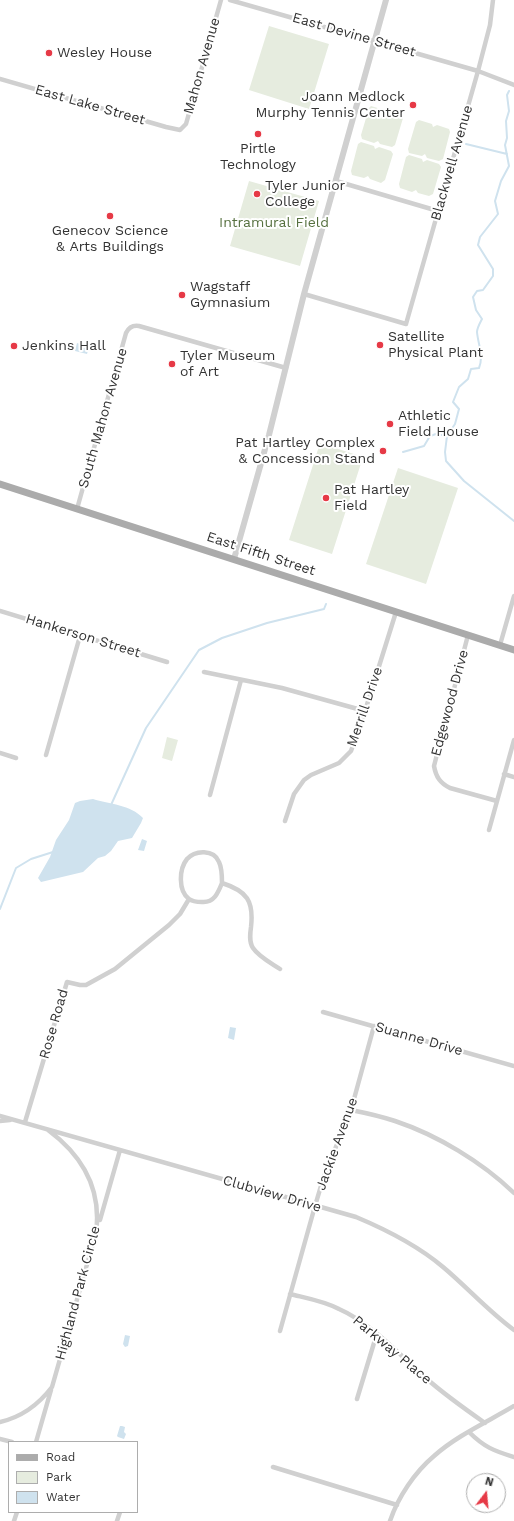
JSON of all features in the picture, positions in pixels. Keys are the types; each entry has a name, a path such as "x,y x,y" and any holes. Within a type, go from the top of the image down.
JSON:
{"main road":[{"name":"East Fifth Street","path":"0,484 514,650"}],"street":[{"name":"Mahon Avenue","path":"180,130 186,124 220,0"},
{"name":"East Devine Street","path":"230,0 478,71 514,85"},
{"path":"234,559 269,435 304,294 386,0"},
{"name":"Blackwell Avenue","path":"304,294 406,324 478,71 490,25 493,0"},
{"name":"East Lake Street","path":"0,79 180,130"},
{"path":"336,181 438,211"},
{"name":"South Mahon Avenue","path":"77,509 126,333 130,328 135,325 139,326 286,368"},
{"path":"500,645 514,596"},
{"name":"Hankerson Street","path":"0,611 167,662"},
{"name":"Merrill Drive","path":"285,821 294,794 304,780 311,775 339,763 351,751 396,612"},
{"name":"Edgewood Drive","path":"468,635 434,766 438,779 450,788 498,800"},
{"path":"46,755 80,636"},
{"path":"204,672 282,688 365,711"},
{"path":"210,795 241,680"},
{"path":"489,830 514,740"},
{"path":"0,753 16,758"},
{"path":"504,774 514,777"},
{"path":"209,853 217,858 220,865 222,883 217,895 212,900 204,902 189,899 182,887 182,874 185,862 195,854 209,853"},
{"path":"222,883 238,889 248,898 252,912 250,936 253,948 266,960 280,969"},
{"name":"Rose Road","path":"25,1122 67,982 86,985 115,969 170,925 180,914 189,899"},
{"name":"Suanne Drive","path":"323,1012 514,1066"},
{"name":"Jackie Avenue","path":"280,1331 324,1176 351,1110 374,1026"},
{"path":"351,1110 373,1114 395,1121 418,1129 436,1138 454,1148 500,1179 514,1193"},
{"name":"Clubview Drive","path":"0,1116 356,1217 413,1245 443,1267 487,1308 514,1330"},
{"path":"0,1121 16,1120"},
{"name":"Highland Park Circle","path":"0,1422 15,1417 33,1406 42,1399 52,1387 96,1233 98,1209 88,1175 80,1161 67,1146 46,1128"},
{"path":"96,1233 120,1150"},
{"name":"Parkway Place","path":"290,1294 339,1308 364,1324 449,1397 485,1423"},
{"path":"358,1399 374,1343 378,1335"},
{"path":"36,1441 52,1387"},
{"path":"390,1521 397,1505 421,1467 435,1455 469,1432 514,1406"},
{"path":"469,1432 478,1442 488,1448 514,1456"},
{"path":"273,1467 397,1505"}],"green space":[{"path":"269,26 329,44 309,109 249,90"},
{"path":"371,106 384,110 386,113 389,111 402,115 403,118 395,145 392,147 380,144 378,141 374,143 362,139 361,135 369,108"},
{"path":"419,120 432,124 433,127 437,125 449,129 450,132 443,159 439,161 427,158 425,154 422,156 409,153 408,149 416,122"},
{"path":"361,142 374,146 375,149 379,147 391,151 393,154 385,180 381,183 370,179 368,176 364,178 352,175 351,171 358,144"},
{"path":"409,155 422,159 423,162 427,160 439,164 441,167 433,194 429,196 418,193 416,190 412,192 400,188 399,184 406,157"},
{"name":"Intramural Field","path":"249,181 319,201 300,266 230,246"},
{"name":"Pat Hartley Field","path":"320,443 363,457 332,554 289,540"},
{"path":"398,468 458,488 426,584 366,564"},
{"path":"167,737 178,740 172,761 162,758"}],"water":[{"path":"77,343 89,347 87,354 75,351"},
{"path":"93,799 132,810 143,818 132,838 118,841 111,851 105,856 98,858 83,872 41,882 38,878 50,857 56,840 69,820 75,803"},
{"path":"142,839 147,841 144,851 138,850"},
{"path":"230,1027 236,1028 234,1040 228,1038"},
{"path":"125,1335 130,1336 128,1346 125,1347 123,1344"},
{"path":"120,1426 125,1427 124,1432 126,1434 124,1439 117,1436"}],"waterway":[{"path":"509,91 507,95 509,111 506,121 507,138 505,145 509,166 501,181 495,201 498,214 480,237 478,245 493,269 493,276 483,290 477,291 473,297 476,310 482,319 477,332 481,359 479,368 471,369 468,379 459,387 453,402 459,409 455,424 447,436 445,452 446,461 464,481 514,521"},
{"path":"466,144 507,154"},
{"path":"403,452 424,446 430,436 436,434 447,436"},
{"path":"111,805 146,728 199,650 222,638 267,623 324,609 326,604"},
{"path":"0,909 16,868 31,859 53,852"}],"place":[{"name":"Wesley House","path":"49,53"},
{"name":"Joann Medlock Murphy Tennis Center","path":"413,105"},
{"name":"Pirtle Technology","path":"258,134"},
{"name":"Tyler Junior College","path":"257,194"},
{"name":"Genecov Science & Arts Buildings","path":"110,216"},
{"name":"Wagstaff Gymnasium","path":"182,295"},
{"name":"Satellite Physical Plant","path":"380,345"},
{"name":"Jenkins Hall","path":"14,346"},
{"name":"Tyler Museum of Art","path":"172,364"},
{"name":"Athletic Field House","path":"390,424"},
{"name":"Pat Hartley Complex & Concession Stand","path":"383,451"},
{"name":"Pat Hartley Field","path":"326,498"}]}
